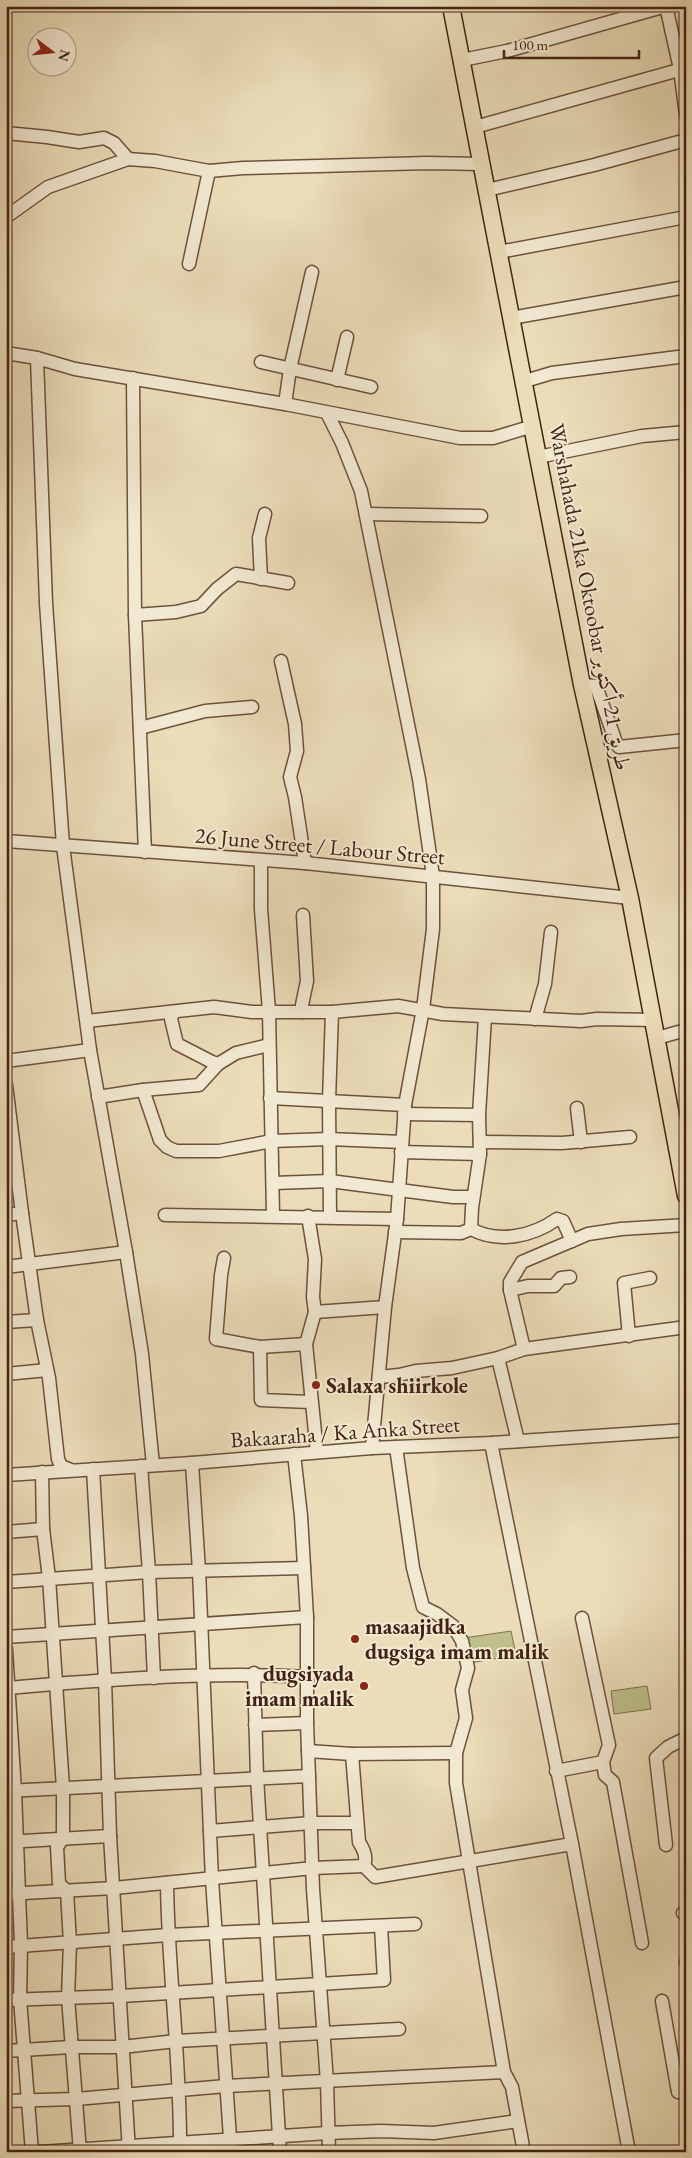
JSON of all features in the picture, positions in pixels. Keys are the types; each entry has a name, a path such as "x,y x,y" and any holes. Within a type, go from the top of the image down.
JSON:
{"main road":[{"name":"Warshahada 21ka Oktoobar طريق 21 أكتوبر","path":"452,6 582,685 630,898 685,1192"}],"street":[{"path":"462,60 507,51 666,6 683,69 686,115"},
{"path":"475,127 683,69"},
{"path":"6,133 47,136 79,142 104,138 114,143 128,158"},
{"path":"487,190 594,165 686,140"},
{"path":"6,217 48,187 128,158 208,171 378,165 482,164"},
{"path":"189,264 208,171"},
{"path":"499,252 686,217"},
{"path":"285,404 290,369 312,272"},
{"path":"511,318 686,287"},
{"path":"337,380 346,337"},
{"path":"6,353 37,358 75,369 285,404 469,438 505,435 533,426"},
{"path":"525,381 552,373 686,356"},
{"path":"37,358 46,603 63,846 90,1050 142,1354 154,1678"},
{"path":"262,362 371,387"},
{"path":"133,378 135,615 146,852"},
{"path":"327,413 354,472 366,514 420,779 433,876 433,929 423,1009 405,1109 397,1218 385,1307 372,1448"},
{"path":"538,457 642,436 686,432"},
{"path":"261,579 259,538 265,514"},
{"path":"366,514 481,516"},
{"path":"135,615 176,612 201,606 217,589 236,574 288,583"},
{"path":"281,660 296,724 297,751 290,777 305,863"},
{"path":"582,685 596,686 619,747 686,740"},
{"path":"140,728 205,711 252,707"},
{"name":"26 June Street / Labour Street","path":"6,841 305,863 630,898"},
{"path":"261,861 261,909 269,1011 270,1098 274,1183 273,1215"},
{"path":"303,916 307,981 302,1005 303,1012"},
{"path":"535,1019 545,984 551,932"},
{"path":"87,1021 214,1007 252,1012 332,1012 398,1006 443,1014 485,1017 581,1021 597,1019 654,1020"},
{"path":"173,1012 171,1019 177,1044 218,1064"},
{"path":"330,1217 329,1101 332,1012"},
{"path":"472,1230 473,1198 480,1148 479,1115 485,1017"},
{"path":"657,1038 686,1030"},
{"path":"98,1097 144,1090 199,1086 218,1064 236,1053 269,1045"},
{"path":"6,1061 90,1050"},
{"path":"6,1085 11,1165 22,1213 37,1320 47,1370 58,1459 62,1466 71,1470"},
{"path":"144,1090 160,1140 176,1151 220,1151 272,1141 329,1139 402,1147 480,1148 630,1137"},
{"path":"270,1098 329,1101 479,1115"},
{"path":"577,1108 581,1142"},
{"path":"274,1183 330,1181 473,1198"},
{"path":"6,1215 22,1213"},
{"path":"165,1215 397,1218"},
{"path":"308,1216 315,1259 313,1296 315,1312 306,1344 310,1402 317,1452"},
{"path":"395,1232 461,1233 472,1230 482,1235 502,1238 528,1233 560,1219 564,1220 572,1241"},
{"path":"524,1349 510,1290 510,1282 522,1262 588,1234 621,1229 686,1225"},
{"path":"6,1266 126,1252"},
{"path":"224,1258 216,1339 260,1347 306,1344"},
{"path":"510,1290 528,1286 554,1286 562,1278 570,1277"},
{"path":"629,1336 624,1283 650,1278"},
{"path":"315,1312 385,1307"},
{"path":"6,1322 37,1320"},
{"path":"380,1377 452,1368 498,1358 524,1349 686,1328"},
{"path":"260,1347 261,1400 310,1402"},
{"path":"498,1358 518,1441"},
{"path":"6,1374 47,1370"},
{"name":"Bakaaraha / Ka Anka Street","path":"6,1475 192,1463 372,1448 491,1443 686,1430"},
{"path":"491,1443 572,1844 629,2152"},
{"path":"396,1447 418,1597 422,1607 437,1614 453,1626 462,1641 468,1668 462,1690 466,1718 456,1753 456,1783 504,2072 512,2087 524,2152"},
{"path":"294,1454 307,1617 308,1676 306,1723 318,1984 327,2082 329,2152"},
{"path":"192,1463 200,1570 212,1880 231,2152"},
{"path":"93,1469 105,1680 110,1836 129,2148"},
{"path":"42,1472 43,1529 49,1578 63,1788 63,1838 57,1848 59,1884 68,1891 70,1943 68,1998 80,2150"},
{"path":"6,1532 43,1529"},
{"path":"6,1582 149,1572 304,1568"},
{"path":"6,1637 307,1617"},
{"path":"582,1618 609,1745 602,1762 605,1775 613,1782 642,1943"},
{"path":"6,1650 13,1894 21,1946 20,1999 32,2152"},
{"path":"8,1688 55,1683 254,1673 308,1676"},
{"path":"254,1673 257,1777 280,2152"},
{"path":"255,1725 306,1723"},
{"path":"666,1844 656,1758 668,1748 686,1738"},
{"path":"308,1751 352,1754 456,1753"},
{"path":"352,1754 359,1842 365,1855 364,1866"},
{"path":"556,1771 602,1762"},
{"path":"11,1791 257,1777 309,1776"},
{"path":"210,1831 311,1823 357,1823"},
{"path":"11,1842 110,1836"},
{"path":"13,1894 212,1880 313,1868 364,1866 375,1877 572,1844"},
{"path":"167,1883 168,1935 179,2089 180,2146"},
{"path":"6,1946 168,1935 316,1930 415,1924"},
{"path":"6,2000 121,1996 384,1980 381,1926"},
{"path":"662,2001 678,2092 686,2090"},
{"path":"6,2051 71,2047 122,2047 399,2028"},
{"path":"6,2101 76,2099 179,2089 275,2083 504,2072"},
{"path":"40,2152 180,2146 230,2138 328,2133 434,2132 518,2121"}],"green space":[{"path":"511,1631 516,1655 470,1663 464,1638"},
{"path":"647,1686 651,1709 614,1714 611,1691"}],"place":[{"name":"Salaxa shiirkole","path":"316,1385"},
{"name":"masaajidka dugsiga imam malik","path":"355,1639"},
{"name":"dugsiyada imam malik","path":"364,1686"}]}
